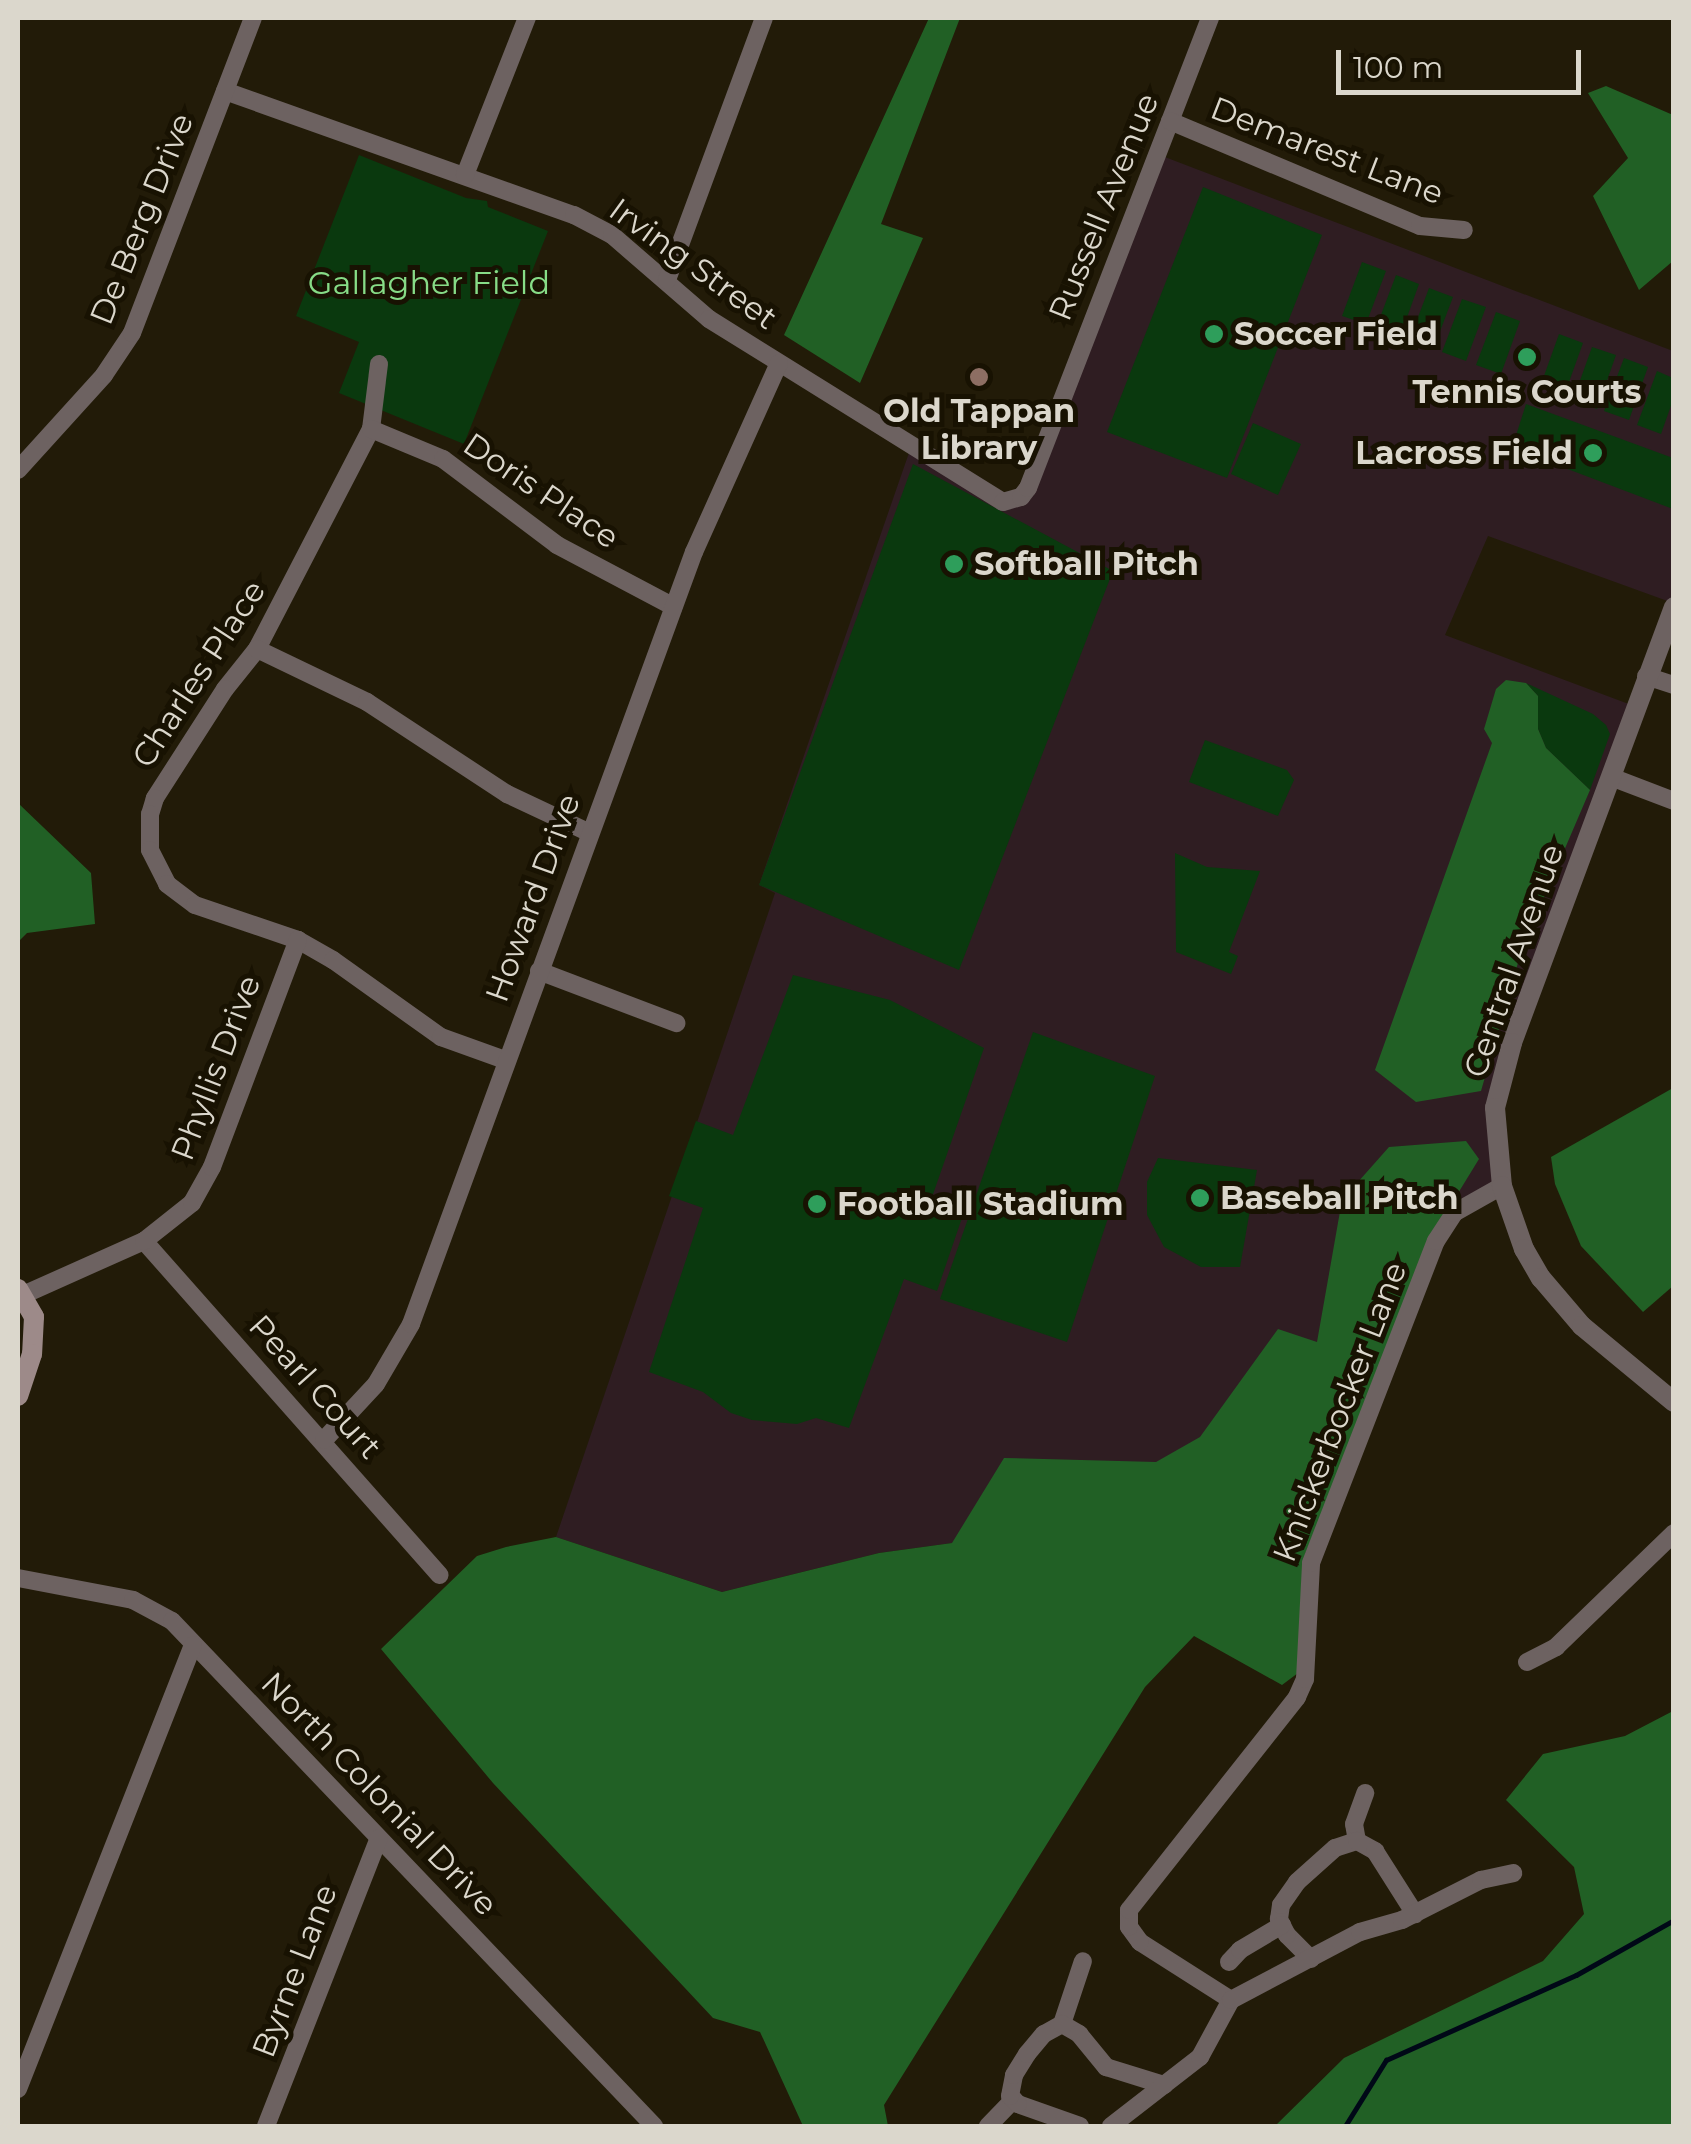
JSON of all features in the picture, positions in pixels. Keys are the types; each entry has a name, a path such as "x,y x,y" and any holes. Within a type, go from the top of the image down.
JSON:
{"main road":[{"path":"18,1396 34,1335 34,1316 20,1292"}],"street":[{"name":"De Berg Drive","path":"18,470 104,376 132,333 253,18"},
{"path":"465,176 527,18"},
{"path":"668,280 764,18"},
{"name":"Russell Avenue","path":"1053,418 1210,18"},
{"name":"Irving Street","path":"225,92 465,176 612,235 710,319 1003,502 1021,496 1028,488 1053,418"},
{"name":"Demarest Lane","path":"1170,121 1420,226 1464,230"},
{"name":"Howard Drive","path":"324,1440 376,1384 411,1324 674,607 718,493 779,363"},
{"name":"Charles Place","path":"380,364 371,429 257,649 225,689 155,798 150,814 150,850 168,884 195,904 298,940 345,968 441,1037 506,1060"},
{"name":"Doris Place","path":"371,429 443,460 557,545 674,607"},
{"name":"Central Avenue","path":"1674,607 1667,644 1646,676 1502,1075 1495,1108 1502,1186 1524,1249 1562,1305 1674,1402"},
{"path":"257,649 367,702 507,794 590,833"},
{"path":"1646,676 1674,686"},
{"path":"1612,777 1674,802"},
{"name":"Phyllis Drive","path":"20,1292 144,1240 192,1203 212,1167 298,940"},
{"path":"539,970 676,1022"},
{"name":"Knickerbocker Lane","path":"1231,2000 1140,1942 1129,1928 1130,1910 1297,1697 1304,1679 1306,1584 1311,1563 1436,1242 1454,1213 1502,1186"},
{"name":"Pearl Court","path":"144,1240 439,1575"},
{"path":"1527,1662 1556,1646 1674,1533"},
{"name":"North Colonial Drive","path":"18,1578 133,1600 172,1622 654,2126"},
{"path":"18,2089 194,1645"},
{"path":"1357,1841 1354,1824 1365,1793"},
{"name":"Byrne Lane","path":"266,2126 379,1838"},
{"path":"1311,1958 1282,1925 1281,1905 1297,1882 1335,1848 1357,1841 1375,1851 1415,1914"},
{"path":"1110,2126 1200,2057 1231,2000 1360,1932 1415,1914 1481,1880 1513,1873"},
{"path":"1229,1962 1240,1950 1282,1925"},
{"path":"988,2126 1014,2100 1014,2074 1044,2034 1062,2024 1084,1961"},
{"path":"1062,2024 1079,2034 1106,2067 1164,2085"},
{"path":"1014,2100 1080,2126"}],"shaded area":[{"path":"1157,154 1673,351 1673,603 1488,536 1445,635 1634,706 1502,1075 1499,1176 1454,1213 1311,1563 952,1543 879,1553 722,1592 556,1537 775,893 759,885 911,447 992,498 1021,496"}],"green space":[{"path":"929,18 960,18 881,224 923,238 860,383 784,335"},
{"path":"1606,86 1673,115 1673,261 1639,290 1593,196 1628,158 1588,93"},
{"name":"Gallagher Field","path":"359,155 466,198 487,201 488,207 548,231 464,444 339,393 359,342 296,316"},
{"name":"Soccer Field","path":"1203,187 1322,235 1227,478 1107,432"},
{"path":"1362,262 1386,271 1366,324 1342,316"},
{"path":"1396,275 1419,284 1400,337 1376,328"},
{"path":"1429,288 1453,297 1433,350 1409,341"},
{"path":"1462,299 1486,307 1466,361 1442,352"},
{"path":"1496,312 1520,321 1501,374 1476,365"},
{"path":"1559,334 1583,343 1564,396 1540,387"},
{"path":"1592,347 1616,355 1597,409 1573,400"},
{"path":"1624,358 1648,367 1629,420 1604,411"},
{"path":"1657,371 1673,378 1673,400 1661,434 1637,425"},
{"name":"Lacross Field","path":"1526,404 1673,458 1673,509 1512,448"},
{"path":"1253,423 1301,444 1278,495 1231,474"},
{"path":"913,464 1113,571 959,970 759,885"},
{"path":"1506,680 1526,683 1538,696 1538,729 1546,748 1590,790 1522,949 1481,1091 1416,1102 1375,1070 1492,743 1484,729 1496,689"},
{"path":"1526,683 1593,714 1606,725 1610,734 1590,790 1546,748 1538,729 1538,696"},
{"path":"1205,740 1287,770 1294,780 1278,816 1189,782"},
{"path":"18,803 91,873 95,924 27,933 18,942"},
{"path":"1175,853 1207,867 1260,871 1229,952 1238,956 1231,974 1176,952"},
{"name":"Football Stadium","path":"793,975 890,1000 984,1048 931,1200 964,1212 937,1291 904,1279 849,1428 816,1418 797,1424 752,1420 731,1413 703,1392 649,1372 703,1208 669,1196 696,1121 733,1135"},
{"path":"1033,1032 1155,1076 1067,1342 940,1299"},
{"path":"1673,1088 1673,1286 1643,1312 1581,1246 1555,1184 1551,1157"},
{"path":"1466,1141 1479,1159 1452,1203 1305,1554 1298,1673 1282,1685 1194,1636 1145,1687 884,2105 888,2126 803,2126 760,2032 713,2018 493,1783 381,1649 477,1556 506,1547 556,1537 722,1592 879,1553 952,1543 1004,1458 1156,1462 1200,1437 1278,1329 1317,1342 1342,1200 1389,1147"},
{"name":"Baseball Pitch","path":"1158,1158 1257,1170 1240,1267 1201,1267 1164,1247 1147,1215 1147,1182"},
{"path":"1673,1711 1673,2126 1275,2126 1344,2058 1543,1961 1584,1914 1574,1867 1506,1800 1543,1754 1625,1736"}],"waterway":[{"path":"1345,2126 1386,2060 1576,1975 1674,1920"}],"place":[{"name":"Soccer Field","path":"1214,334"},
{"name":"Tennis Courts","path":"1527,357"},
{"name":"Old Tappan Library","path":"979,377"},
{"name":"Lacross Field","path":"1593,453"},
{"name":"Softball Pitch","path":"954,564"},
{"name":"Baseball Pitch","path":"1200,1198"},
{"name":"Football Stadium","path":"817,1204"}]}
